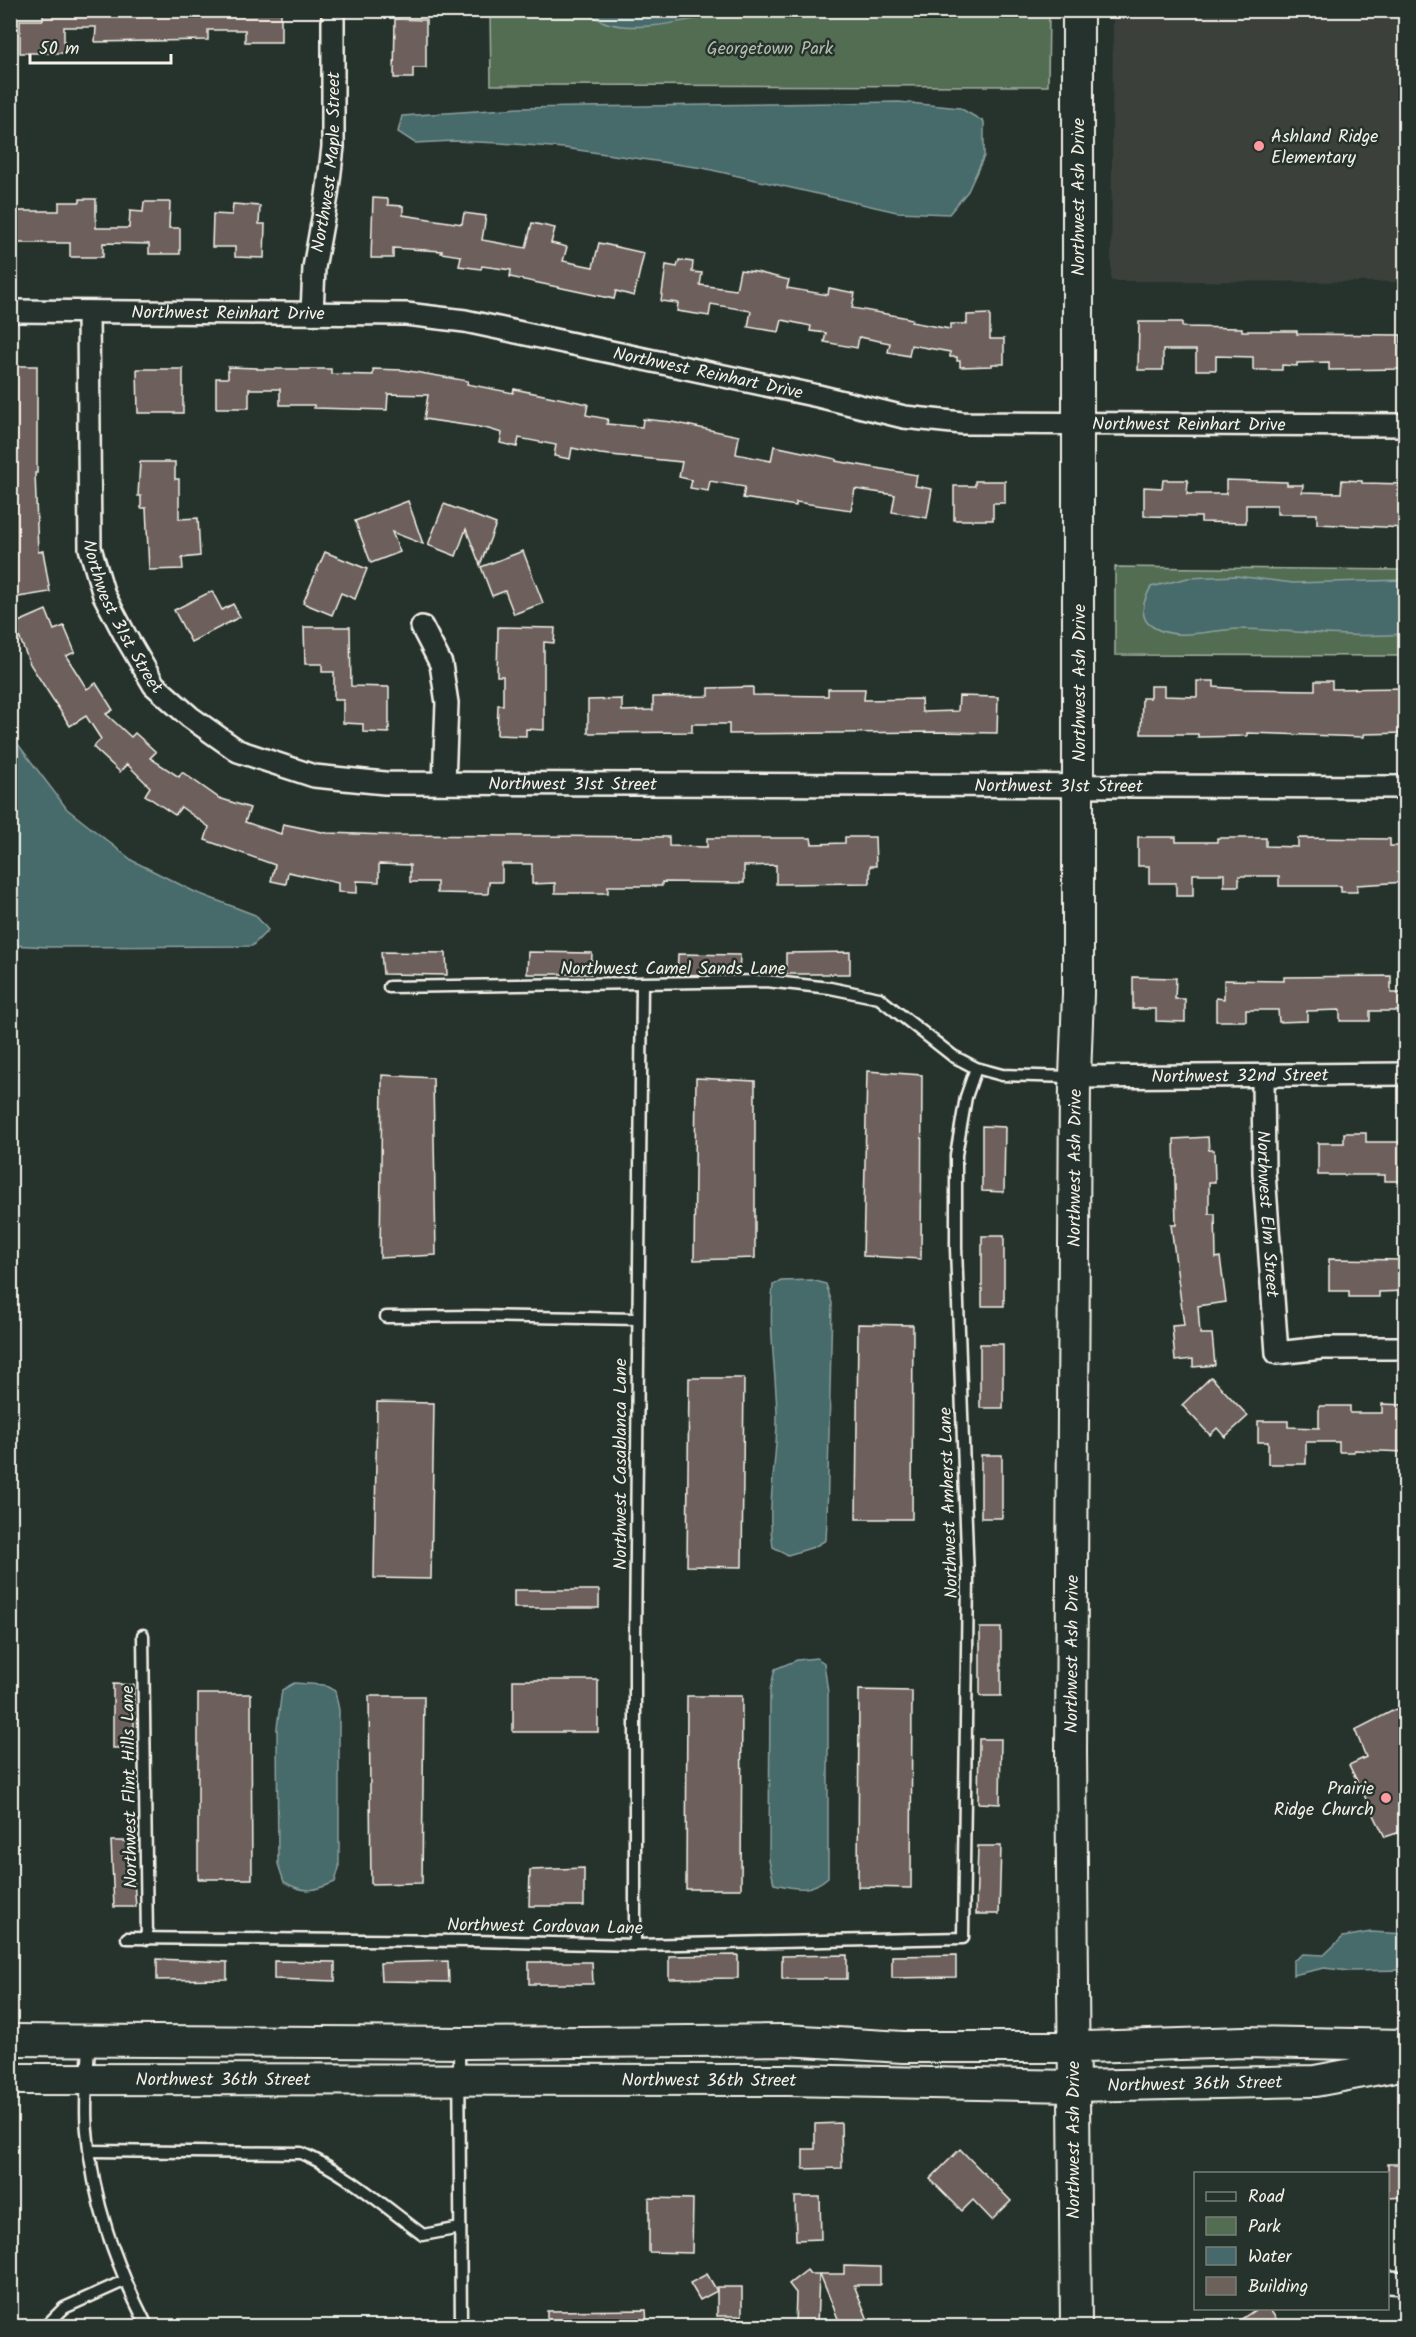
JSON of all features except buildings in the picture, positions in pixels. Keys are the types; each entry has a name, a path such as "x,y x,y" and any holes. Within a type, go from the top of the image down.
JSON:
{"main road":[{"name":"Northwest Ash Drive","path":"1076,2326 1071,1751 1079,785 1078,10"},
{"name":"Northwest 36th Street","path":"10,2040 459,2042 786,2040 903,2047 1244,2042 1406,2045"},
{"name":"Northwest 36th Street","path":"10,2079 787,2080 1073,2086 1118,2083 1315,2081 1406,2064"}],"street":[{"name":"Northwest Maple Street","path":"312,313 314,268 332,169 333,10"},
{"name":"Northwest Reinhart Drive","path":"10,311 406,314 465,321 818,396 903,417 962,423 1406,424"},
{"name":"Northwest 31st Street","path":"88,312 90,548 104,595 154,685 190,717 238,751 314,776 385,783 1406,787"},
{"path":"422,627 441,664 447,703 444,783"},
{"name":"Northwest 32nd Street","path":"1076,1077 1406,1074"},
{"name":"Northwest Elm Street","path":"1263,1076 1264,1173 1277,1353 1322,1348 1406,1348"},
{"path":"1389,2282 1406,2283"}],"lane":[{"name":"Northwest Camel Sands Lane","path":"389,987 766,981 830,988 879,998 953,1056 976,1068 1002,1075 1076,1077"},
{"name":"Northwest Casablanca Lane","path":"635,1945 642,984"},
{"name":"Northwest Amherst Lane","path":"963,1938 968,1579 956,1248 956,1155 966,1097 976,1068"},
{"path":"386,1317 638,1319"},
{"name":"Northwest Flint Hills Lane","path":"143,1635 147,1939"},
{"name":"Northwest Cordovan Lane","path":"127,1938 635,1945 963,1938"},
{"path":"89,2040 87,2129 90,2151 108,2239 124,2281 147,2326"},
{"path":"459,2042 461,2326"},
{"path":"90,2151 301,2153 319,2161 358,2186 423,2235 460,2228"},
{"path":"46,2326 64,2308 124,2281"}],"shaded area":[{"name":"Ashland Ridge Elementary","path":"1113,11 1405,11 1405,282 1111,281"}],"green space":[{"name":"Georgetown Park","path":"490,11 1049,11 1048,86 491,85"},
{"path":"1115,567 1405,570 1405,656 1115,655"}],"water":[{"path":"581,11 739,11 675,23 626,26 610,24"},
{"path":"899,102 960,108 984,122 984,156 968,191 949,214 897,212 703,168 564,148 454,141 415,143 398,132 402,116 519,108"},
{"path":"1236,576 1293,583 1405,580 1405,634 1343,635 1239,629 1173,634 1153,627 1145,619 1143,608 1151,587 1188,578"},
{"path":"11,735 67,809 133,861 195,892 255,915 268,930 252,946 49,947 11,945"},
{"path":"812,1280 826,1284 832,1303 826,1540 814,1547 788,1555 773,1547 771,1530 777,1414 772,1333 773,1285 781,1281"},
{"path":"817,1658 824,1663 828,1693 828,1877 815,1886 796,1888 774,1884 769,1860 770,1690 775,1669 797,1660"},
{"path":"294,1683 324,1685 335,1691 339,1710 339,1868 335,1882 310,1890 284,1882 278,1864 277,1728 282,1690"},
{"path":"1371,1932 1405,1934 1405,1970 1349,1971 1324,1968 1293,1975 1293,1961 1303,1954 1324,1955 1343,1937"}],"place":[{"name":"Ashland Ridge Elementary","path":"1259,146"},
{"name":"Prairie Ridge Church","path":"1386,1798"}]}
